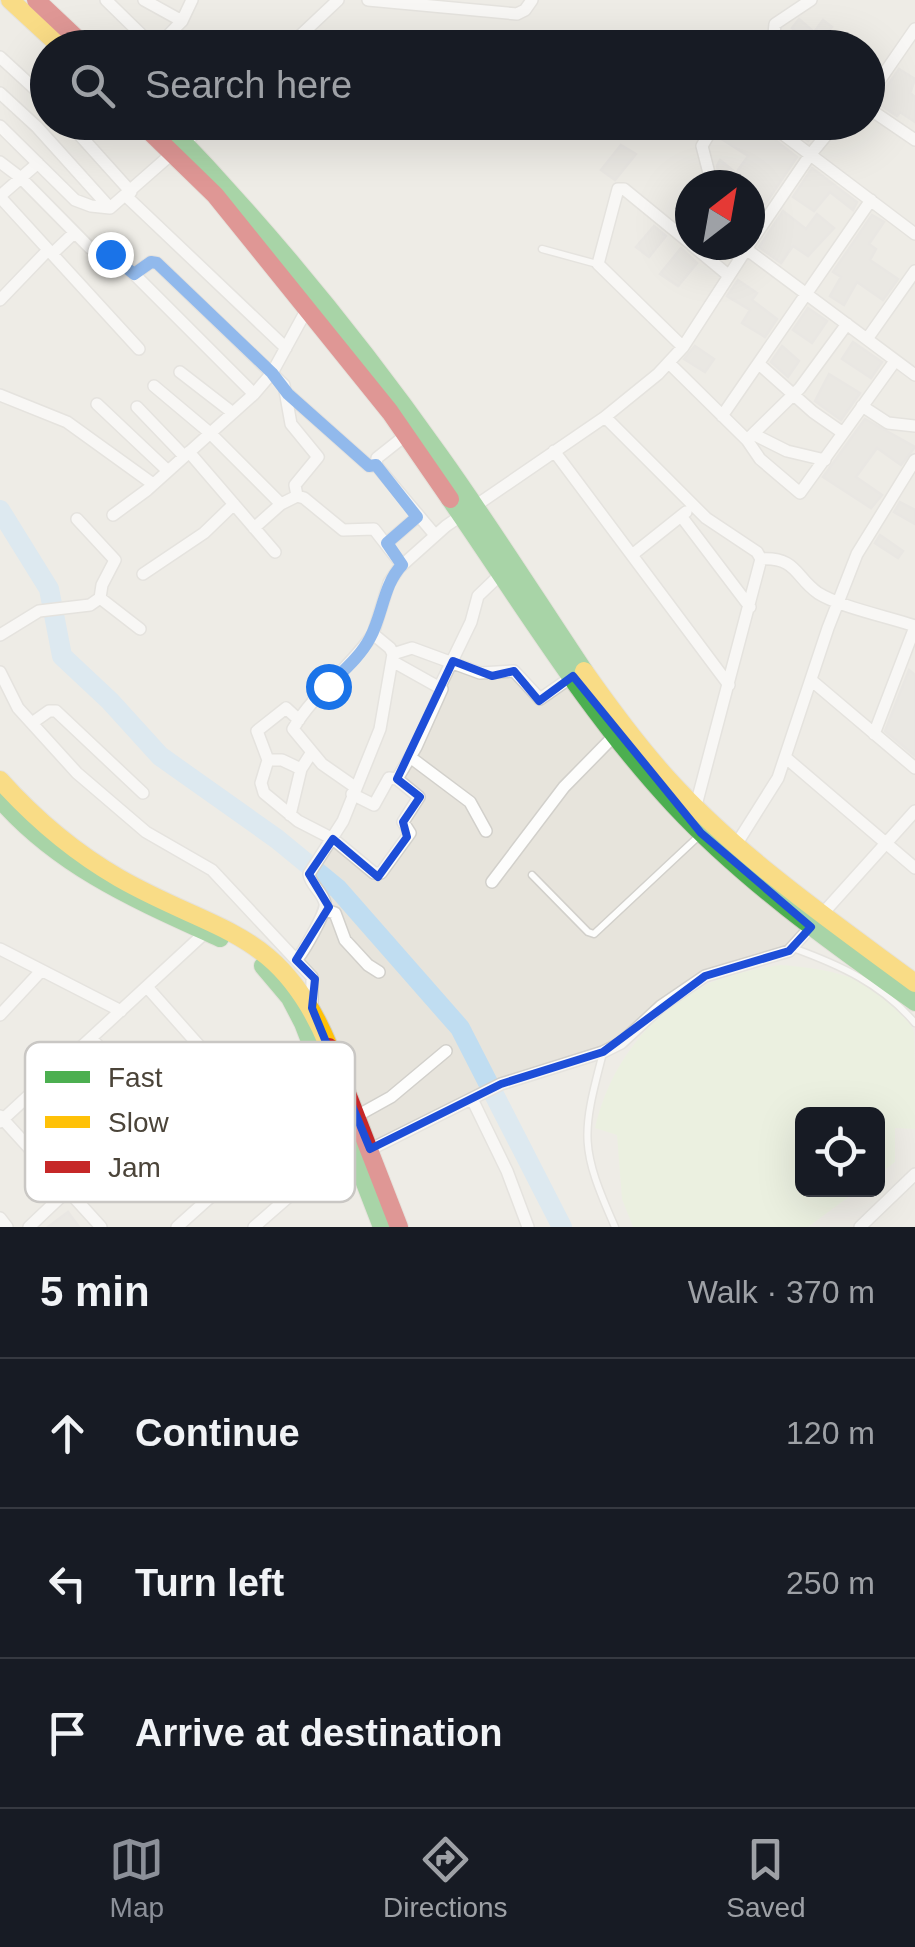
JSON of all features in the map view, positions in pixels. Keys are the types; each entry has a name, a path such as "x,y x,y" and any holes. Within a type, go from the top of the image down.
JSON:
{"street":[{"path":"10,0 42,30"},
{"path":"36,0 68,30"},
{"path":"144,0 182,22"},
{"path":"174,30 192,0"},
{"path":"306,30 338,0"},
{"path":"368,0 490,6 522,13 532,0"},
{"path":"774,30 774,24 811,0"},
{"path":"110,1 138,30"},
{"path":"885,72 915,29"},
{"path":"0,57 30,84"},
{"path":"0,93 30,121"},
{"path":"885,120 915,140"},
{"path":"0,126 75,200 110,208 189,140"},
{"path":"48,140 110,208"},
{"path":"83,140 128,194 286,348"},
{"path":"167,140 180,149"},
{"path":"175,140 215,195 382,390 696,820 732,851"},
{"path":"706,140 702,146 708,170"},
{"path":"790,140 915,234"},
{"path":"765,220 822,140"},
{"path":"0,162 90,248 118,258 254,394"},
{"path":"38,164 0,196 138,349"},
{"path":"675,231 620,188 598,264 682,346"},
{"path":"722,416 871,200"},
{"path":"0,300 74,233"},
{"path":"765,255 915,375"},
{"path":"710,260 728,275"},
{"path":"299,720 286,708 257,731 268,760 262,788 290,815 332,840 374,873 381,873 410,833 402,822 419,799 397,779 389,778 374,805 322,764 293,729 373,634 390,583 402,565 434,536 605,417 670,363 738,260"},
{"path":"134,274 151,262 157,263 272,373 288,394 369,466 376,465"},
{"path":"867,340 915,271"},
{"path":"112,515 254,394 317,313"},
{"path":"750,437 794,395 847,324"},
{"path":"750,437 760,459 800,492 895,361"},
{"path":"670,363 722,416 750,437 825,460"},
{"path":"759,364 843,433"},
{"path":"180,372 232,412"},
{"path":"154,386 210,433 281,504"},
{"path":"382,390 406,436 470,512 502,573 615,735 696,820 915,1002"},
{"path":"288,394 292,424 318,457 295,486 297,496"},
{"path":"0,395 66,422 153,484"},
{"path":"97,404 168,471"},
{"path":"862,406 888,423 915,426"},
{"path":"138,407 234,504 274,552"},
{"path":"605,417 694,506 761,558 793,566 817,592 915,626 874,734"},
{"path":"406,436 377,458 376,465 434,536"},
{"path":"554,451 729,684"},
{"path":"732,851 770,794 858,554 915,460"},
{"path":"254,528 281,504 297,496 338,528 370,528 379,532 402,565"},
{"path":"143,574 207,531 234,504"},
{"path":"632,556 694,506"},
{"path":"681,516 750,606"},
{"path":"387,543 417,517"},
{"path":"0,635 32,614 90,605 100,598 102,584 115,560 77,519"},
{"path":"696,820 761,558"},
{"path":"440,686 471,622 478,596 502,573"},
{"path":"100,598 140,629"},
{"path":"296,960 307,948 309,935 325,910 309,874 332,840 380,729 392,658 390,648 373,634"},
{"path":"392,658 412,648 488,675 514,671 540,699 573,676"},
{"path":"392,658 440,686 442,692 397,779"},
{"path":"0,672 18,708 78,773 142,830 212,870 296,960 314,980 312,1008"},
{"path":"811,680 915,768"},
{"path":"32,723 56,710 143,793"},
{"path":"492,882 564,787 615,735"},
{"path":"290,815 301,768 312,752"},
{"path":"785,756 915,868"},
{"path":"410,757 470,802 486,831"},
{"path":"268,760 282,760 301,768"},
{"path":"0,780 22,806 77,850 137,888 266,953 288,974 312,1008 328,1042"},
{"path":"0,799 36,836 80,868 128,898 210,927 256,959 290,998 310,1042"},
{"path":"355,1152 501,1084 604,1052 706,976 792,948 915,810"},
{"path":"325,910 335,913 345,940 379,972"},
{"path":"817,921 915,983"},
{"path":"87,1042 210,927"},
{"path":"0,949 121,1011"},
{"path":"0,1015 41,971"},
{"path":"147,986 196,1042"},
{"path":"91,1038 95,1042"},
{"path":"382,1227 358,1150 355,1118 391,1097 446,1051"},
{"path":"477,1096 528,1227"},
{"path":"25,1097 1,1119 25,1145"},
{"path":"355,1143 399,1227"},
{"path":"860,1227 915,1174"},
{"path":"30,1227 50,1202"},
{"path":"78,1202 101,1227"},
{"path":"177,1227 203,1202"},
{"path":"262,1224 284,1202"},
{"path":"0,1218 7,1227"}],"lane":[{"path":"542,249 598,264"},
{"path":"532,875 594,934 696,820"},
{"path":"792,948 872,983 915,1023"},
{"path":"604,1052 586,1122 586,1144 596,1183 615,1227"}],"highlighted area":[{"path":"453,661 492,676 514,671 539,701 573,676 701,833 811,927 789,951 705,976 603,1052 501,1084 370,1149 312,1008 315,979 296,960 329,907 309,874 333,839 378,877 407,837 403,822 420,797 397,779"}],"shaded area":[{"path":"0,0 915,0 915,1227 0,1227"}],"green space":[{"path":"780,965 819,969 858,980 892,1000 914,1033 915,1129 895,1128 895,1162 885,1170 885,1107 795,1107 795,1197 849,1197 808,1227 633,1227 622,1199 617,1135 595,1128 611,1082 636,1042 670,1008 712,982"}],"building":[{"path":"799,19 812,30 794,30 792,28"},
{"path":"823,20 832,27 830,30 816,30"},
{"path":"899,69 915,79 910,93 915,97 915,122 885,108 885,89"},
{"path":"723,140 775,140 797,157 765,205 765,170 738,170 748,156"},
{"path":"621,145 636,154 615,180 601,170"},
{"path":"720,160 732,170 718,170"},
{"path":"812,168 857,202 853,210 830,192 814,211 793,197"},
{"path":"783,211 806,229 817,214 834,228 808,256 793,246 781,263 765,251 765,238"},
{"path":"872,215 884,222 869,244 876,249 870,260 898,279 883,300 857,282 844,305 830,296 841,277 833,272"},
{"path":"654,226 666,236 649,257 636,247"},
{"path":"675,255 675,260 697,263 678,286 660,274"},
{"path":"738,280 757,293 752,300 777,319 765,337 742,323 750,310 727,296"},
{"path":"808,308 827,321 812,343 793,330"},
{"path":"853,342 882,362 871,378 842,359"},
{"path":"695,346 714,359 705,372 684,359"},
{"path":"782,346 799,361 788,377 771,362"},
{"path":"829,374 860,393 841,420 815,401"},
{"path":"865,419 915,447 901,465 877,448 856,477 882,495 871,508 823,477"},
{"path":"900,502 915,510 915,524 894,512"},
{"path":"880,535 903,551 898,558 875,543"},
{"path":"909,670 915,675 915,756 885,731"},
{"path":"68,1212 79,1227 48,1227"}],"waterway":[{"path":"0,510 49,589 62,656 160,756 277,839 338,889 460,1028 562,1227"}],"traffic: fast":[{"path":"181,140 274,242 376,368 459,482 584,671"},
{"path":"450,499 584,695 674,805 759,885 915,1002"},
{"path":"0,799 48,845 75,864 131,896 220,938"},
{"path":"263,966 290,998 310,1042"},
{"path":"355,1157 382,1227"}],"traffic: slow":[{"path":"10,0 42,30"},
{"path":"584,671 645,753 696,808 787,887 915,983"},
{"path":"0,780 56,834 102,868 216,925 267,956 310,1008 327,1042"}],"traffic: jam":[{"path":"36,0 68,30"},
{"path":"158,140 215,195 390,412 450,499"},
{"path":"355,1114 399,1227"}],"route":[{"path":"110,254 134,274 151,262 157,263 284,385 288,394 369,466 376,465 417,517 387,543 402,565 390,583 373,634 355,660 328,686"}]}
